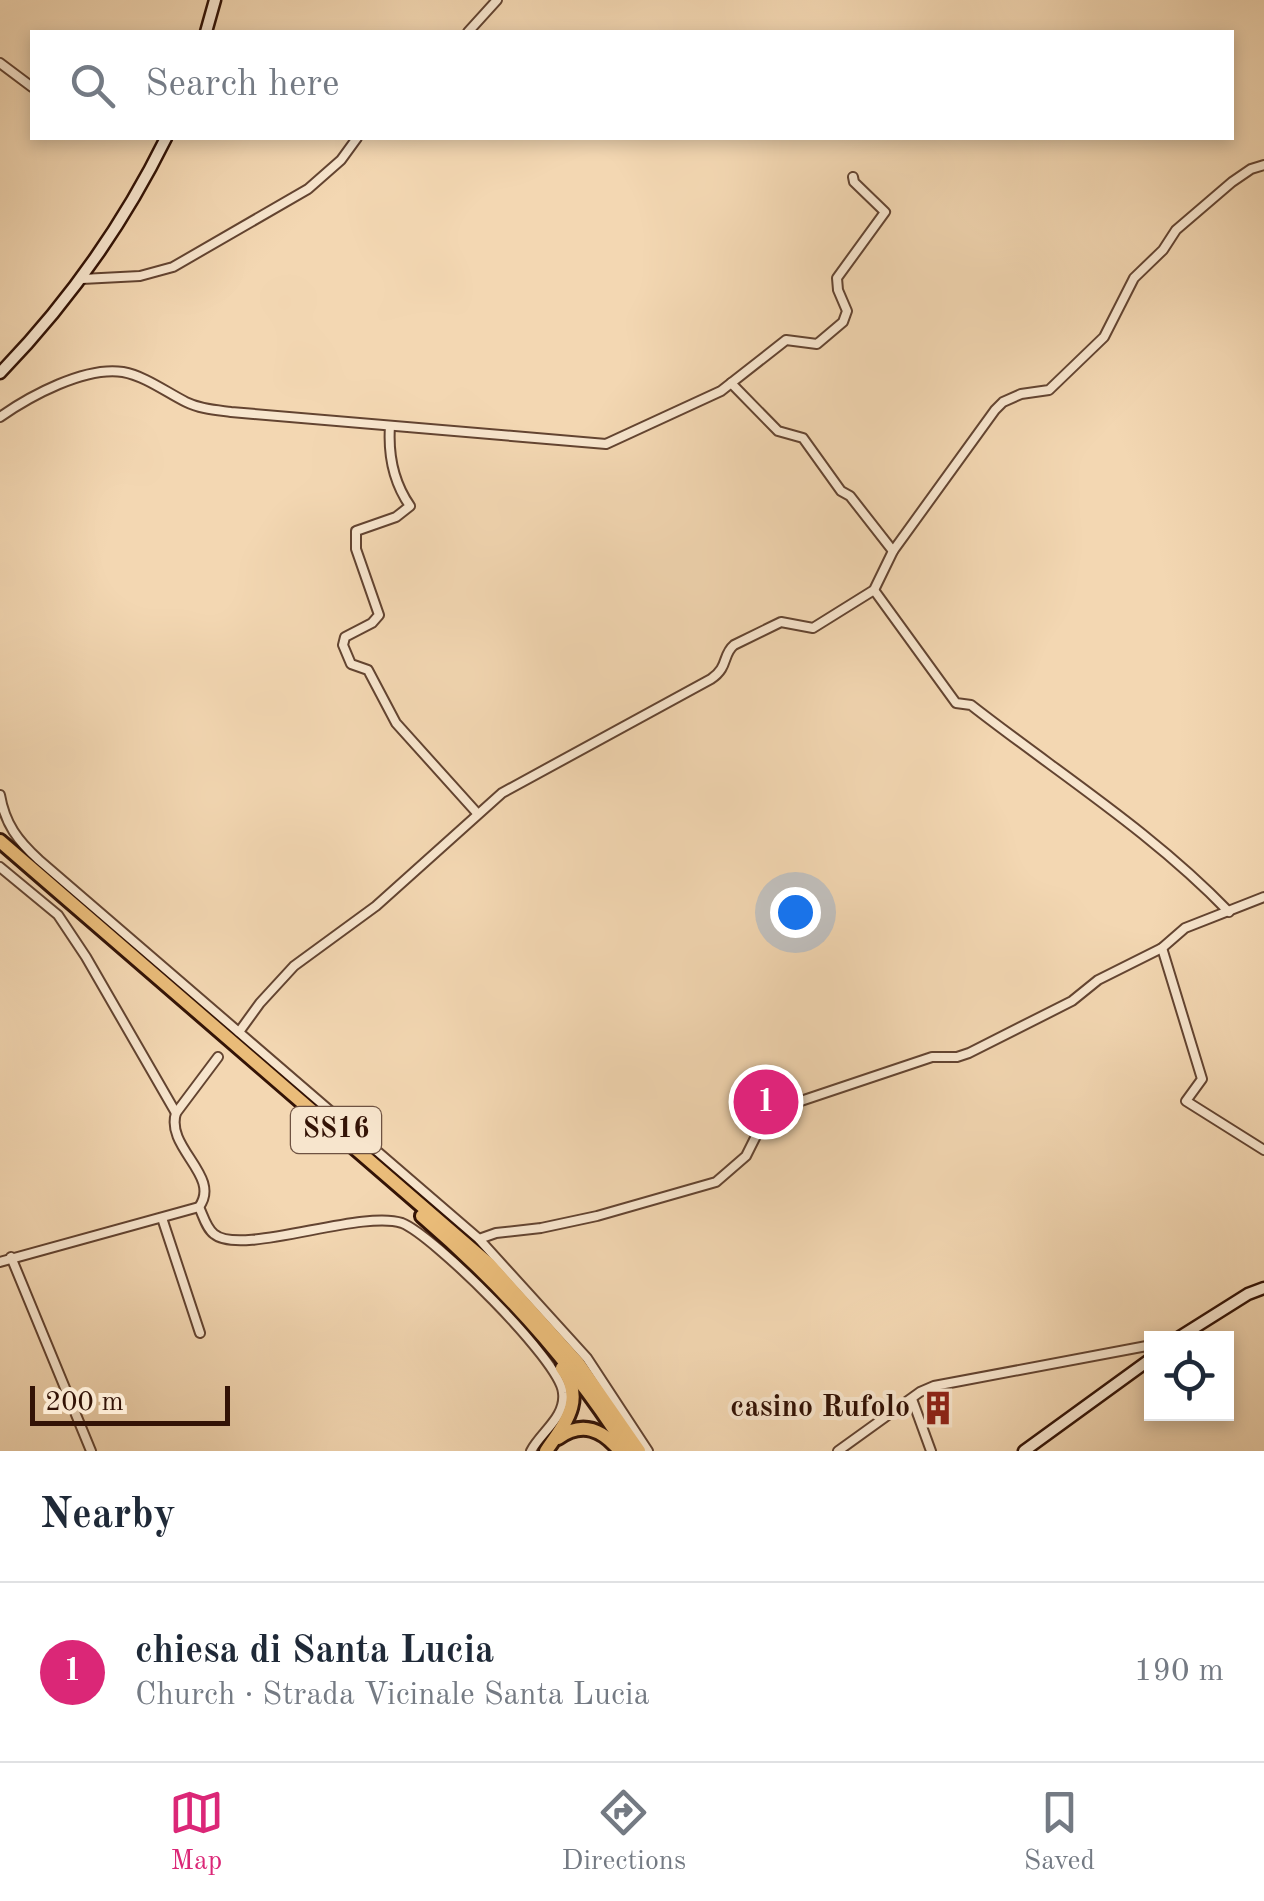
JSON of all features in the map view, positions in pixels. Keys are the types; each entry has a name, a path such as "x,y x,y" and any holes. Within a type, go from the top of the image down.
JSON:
{"highway":[{"name":"SS16","path":"0,841 489,1264 578,1363 638,1451"},
{"name":"SS16","path":"0,852 452,1242 524,1312 578,1379 624,1451"},
{"path":"524,1312 573,1390 572,1412 549,1447"},
{"path":"549,1447 568,1431 583,1427 601,1433 624,1451"}],"main road":[{"path":"207,30 215,0"},
{"path":"0,374 82,279 124,216 165,140"},
{"path":"1189,1331 1264,1288"},
{"path":"1024,1451 1144,1364"}],"street":[{"path":"470,30 496,0"},
{"path":"0,63 30,86"},
{"path":"82,279 140,276 173,267 308,189 342,160 356,140"},
{"path":"239,1032 260,1002 294,966 376,906 477,813 528,777 711,679 726,666 728,651 734,645 781,622 813,628 874,590 893,550 1003,402 1020,394 1049,390 1104,338 1134,278 1163,250 1176,230 1232,182 1250,169 1264,165"},
{"path":"0,417 49,388 76,378 123,372 202,408 606,444 732,382 786,340 818,344 846,318 837,278 884,212 852,177"},
{"path":"732,382 778,431 804,438 841,491 850,496 893,550"},
{"path":"390,426 396,480 400,494 410,506 396,517 356,532 356,549 379,615 345,637 343,645 352,664 368,670 396,723 477,813"},
{"path":"874,590 956,703 971,704 1054,770 1158,843 1229,912"},
{"path":"0,795 18,840 479,1239 586,1358 648,1451"},
{"path":"0,867 58,915 176,1114"},
{"path":"479,1239 579,1221 716,1182 746,1156 761,1126 777,1108 932,1058 957,1058 969,1053 1072,1001 1106,976 1162,948 1185,928 1264,897"},
{"path":"1162,948 1202,1079 1186,1101 1264,1150"},
{"path":"0,1262 199,1207 206,1196 205,1185 173,1124 176,1114 218,1058"},
{"path":"199,1207 210,1230 220,1237 256,1239 391,1222 413,1230 492,1297 561,1382 564,1399 559,1414 531,1451"},
{"path":"162,1218 200,1333"},
{"path":"11,1257 91,1451"},
{"path":"838,1451 934,1386 1144,1347"},
{"path":"912,1399 931,1451"}],"place":[{"name":"chiesa di Santa Lucia","path":"766,1102"},
{"name":"casino Rufolo","path":"938,1408"}]}
